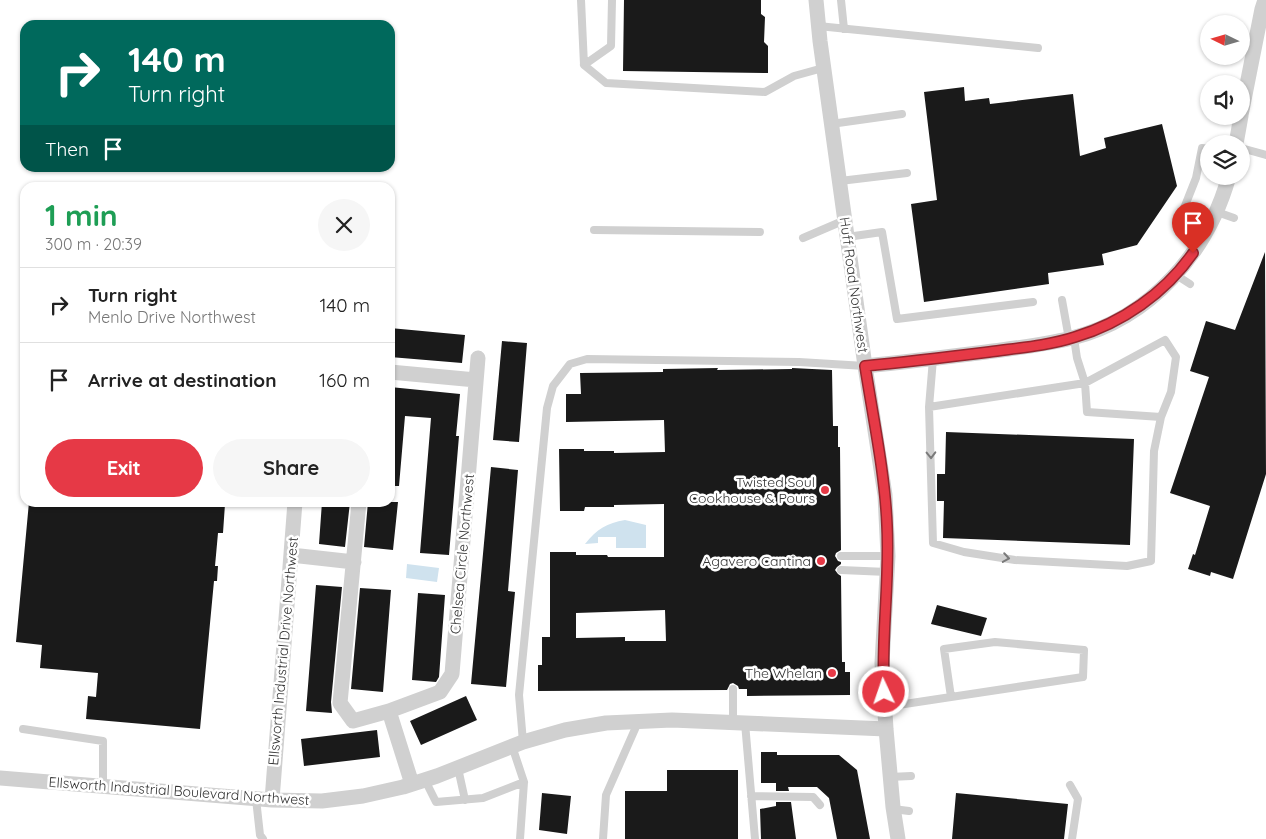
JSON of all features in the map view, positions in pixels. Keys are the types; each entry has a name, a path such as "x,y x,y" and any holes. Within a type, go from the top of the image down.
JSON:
{"street":[{"name":"Huff Road Northwest","path":"816,0 823,68 885,495 888,556 882,663 890,777 898,839"},
{"path":"1250,82 1260,45 1265,0"},
{"path":"865,366 1044,344 1071,338 1100,328 1126,315 1150,299 1176,275 1199,245 1217,212 1226,185"},
{"name":"Chelsea Circle Northwest","path":"359,507 340,703 353,721 388,711 440,692 452,674 478,358"},
{"path":"395,372 476,380"},
{"name":"Ellsworth Industrial Drive Northwest","path":"272,800 295,507"},
{"path":"291,555 354,562"},
{"path":"388,711 419,782"},
{"name":"Ellsworth Industrial Boulevard Northwest","path":"0,778 256,799 322,800 363,796 419,782 517,744 565,730 606,723 672,720 886,729"}],"lane":[{"path":"582,0 584,65"},
{"path":"584,65 611,46 612,0"},
{"path":"841,0 844,29"},
{"path":"818,26 1038,48"},
{"path":"584,65 606,82 765,92 794,76 823,68"},
{"path":"831,124 902,114"},
{"path":"1250,151 1266,155"},
{"path":"1199,245 1177,226 1196,178 1200,158"},
{"path":"840,181 907,173"},
{"path":"1217,212 1234,218"},
{"path":"803,238 845,220"},
{"path":"594,230 760,232"},
{"path":"848,237 882,232 897,319 1033,302"},
{"path":"1176,275 1190,284"},
{"path":"1062,300 1071,338 1085,382 1087,412 1161,417"},
{"path":"929,407 1085,382 1165,340 1176,357 1170,392 1161,417 1154,451 1151,561 1127,566 1015,560 964,552 933,543 929,407 932,359"},
{"path":"520,839 524,782 517,744 519,695 547,408 553,386 570,364 587,359 799,362 865,366"},
{"path":"841,556 888,556"},
{"path":"860,556 861,571"},
{"path":"841,570 887,572"},
{"path":"885,707 1083,677 1084,650 995,642 944,648 950,697"},
{"path":"733,690 751,796 756,839"},
{"path":"603,839 606,795 639,720"},
{"path":"23,729 103,742 103,786"},
{"path":"458,768 465,800"},
{"path":"890,777 912,776"},
{"path":"419,782 436,802 483,798 524,782"},
{"path":"1070,785 1078,799 1072,839"},
{"path":"751,796 813,797 820,805"},
{"path":"256,799 260,835 263,839"},
{"path":"893,809 909,811"}],"water":[{"path":"625,520 646,525 646,548 616,548 616,537 598,537 598,543 585,544 603,528"},
{"path":"407,564 439,568 437,582 406,578"}],"building":[{"path":"624,0 761,0 761,14 765,17 764,42 768,46 768,73 623,71"},
{"path":"964,87 965,101 989,98 990,104 1073,94 1080,156 1106,148 1104,138 1162,124 1177,186 1137,245 1102,254 1104,265 1048,273 1049,284 924,302 911,204 937,200 924,92"},
{"path":"1265,252 1266,474 1233,579 1211,572 1210,576 1188,569 1193,554 1195,555 1210,506 1170,493 1209,377 1190,371 1206,321 1235,330"},
{"path":"395,328 465,335 462,363 395,357"},
{"path":"502,341 527,343 519,442 493,440"},
{"path":"792,368 832,370 833,426 838,426 838,447 840,447 841,550 835,556 841,564 835,570 841,576 842,662 845,662 845,672 850,672 850,695 747,696 747,689 739,689 733,683 730,684 727,690 538,691 538,665 542,665 542,637 550,637 550,552 576,552 576,555 607,555 608,557 664,557 664,504 614,505 614,507 585,507 584,511 560,511 559,449 614,451 614,453 665,452 664,420 566,422 566,394 581,394 580,373 663,372 663,369","holes":["665,610 666,641 625,641 625,637 576,638 576,613"]},
{"path":"395,388 460,394 456,436 459,436 449,555 420,553 431,418 405,416 399,486 395,486"},
{"path":"946,432 1134,439 1130,545 943,538 944,501 937,501 937,474 945,474"},
{"path":"491,467 518,470 508,591 515,592 506,687 471,684"},
{"path":"395,502 398,502 393,550 364,547 368,507 395,507"},
{"path":"29,507 225,507 223,533 218,533 215,566 218,566 217,581 214,581 200,729 86,719 88,696 96,697 98,673 40,668 42,645 16,642"},
{"path":"322,507 349,507 345,547 319,544"},
{"path":"316,585 342,587 331,702 332,713 306,711"},
{"path":"360,588 391,590 383,692 351,689"},
{"path":"418,593 445,595 439,677 436,682 412,680"},
{"path":"937,605 987,618 981,636 931,624"},
{"path":"466,696 477,720 421,745 410,721"},
{"path":"377,730 380,757 304,766 301,739"},
{"path":"761,752 777,752 777,755 839,755 857,770 870,839 837,839 829,798 817,787 788,787 789,791 776,791 776,783 761,783"},
{"path":"667,770 738,770 738,839 625,839 625,791 667,791"},
{"path":"542,793 571,796 567,834 539,830"},
{"path":"956,793 1068,804 1064,839 952,839"},
{"path":"776,802 791,802 796,839 761,839 760,809 776,806"}],"place":[{"name":"Twisted Soul Cookhouse & Pours","path":"825,490"},
{"name":"Agavero Cantina","path":"821,561"},
{"name":"The Whelan","path":"832,673"}],"route":[{"path":"884,692 882,663 888,556 887,524 885,495 865,366 1044,344 1074,338 1126,315 1150,299 1176,275 1193,253"}]}
